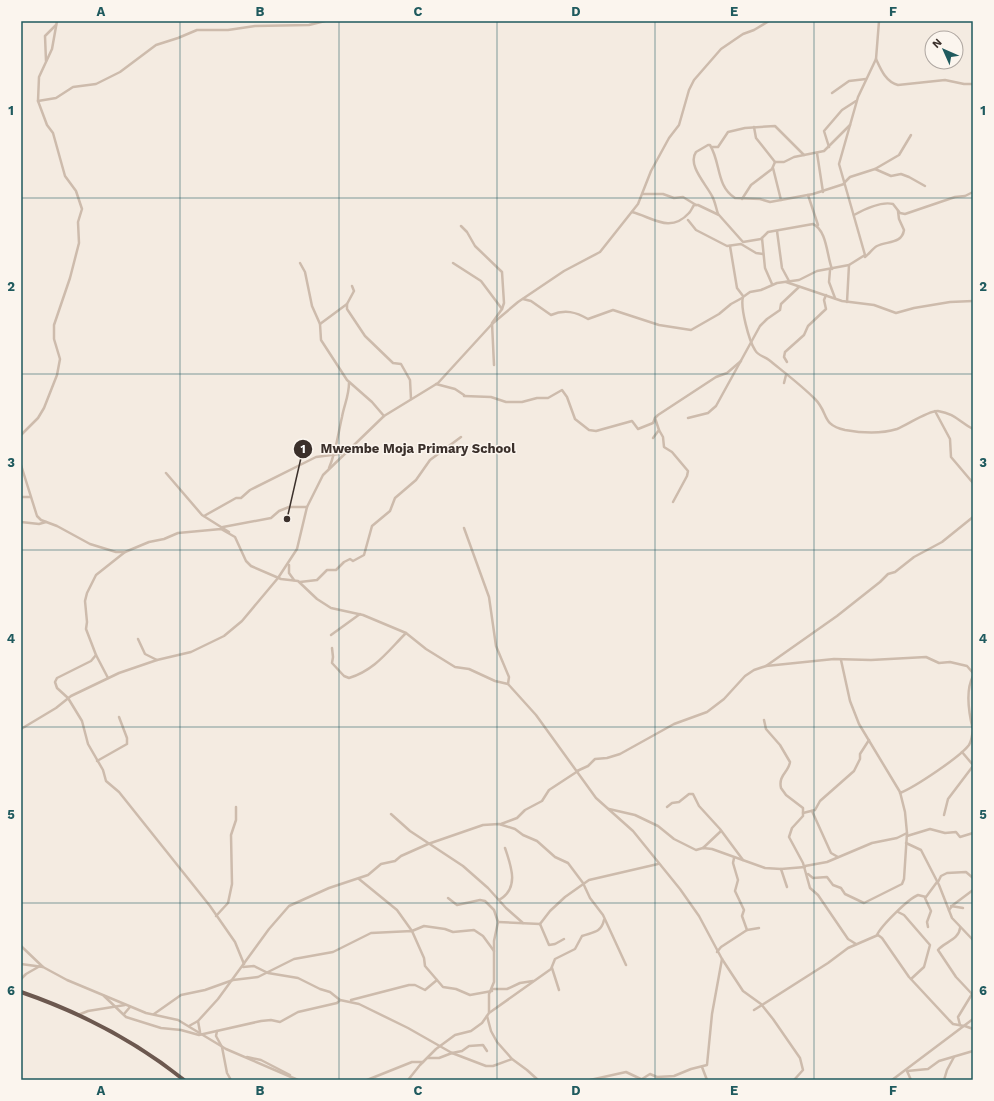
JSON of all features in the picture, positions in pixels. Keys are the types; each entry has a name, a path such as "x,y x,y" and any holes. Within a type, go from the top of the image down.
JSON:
{"highway":[{"path":"21,992 78,1015 141,1048 184,1080"}],"street":[{"path":"21,435 38,418 44,408 57,375 60,359 54,339 54,325 70,278 79,243 78,222 83,207 76,191 65,176 53,133 47,125 38,101 39,78 52,49 57,21"},
{"path":"38,101 56,98 72,87 96,84 120,72 156,45 197,30 228,30 255,26 305,25 325,21"},
{"path":"21,730 56,708 68,698 108,678 157,660 191,652 226,634 248,616 290,562 300,542 307,507 320,480 329,469 384,416 436,384 492,324 522,299 564,270 600,252 632,212 642,194 651,171 679,125 689,90 694,80 721,49 743,34 754,30 769,21"},
{"path":"861,259 865,255 865,250 839,164 857,100 876,59 879,21"},
{"path":"46,62 45,36 56,25"},
{"path":"876,59 883,74 898,85 945,80 964,84 973,84"},
{"path":"832,93 849,81 866,79"},
{"path":"829,147 824,131 842,110 857,100"},
{"path":"775,162 784,162 804,155 817,153 829,147 850,125"},
{"path":"804,155 789,141 777,126 754,127 728,132 718,147 708,145 698,150 694,154 693,162 712,196 719,215 741,242 753,241 762,238 768,232 811,224 818,226"},
{"path":"754,127 756,138 775,162"},
{"path":"712,147 722,182 733,197 742,200 760,199 770,202 823,192 844,184 850,177 874,168 901,153 911,135"},
{"path":"817,153 823,192"},
{"path":"775,162 773,168 781,200"},
{"path":"742,200 751,185 773,168"},
{"path":"874,168 890,176 900,174 909,177 925,186"},
{"path":"898,212 905,214 955,197 965,196 973,192"},
{"path":"642,194 663,194 674,198 683,197 696,205 707,208 719,215"},
{"path":"808,195 822,234 831,270 829,282 835,299"},
{"path":"522,299 531,301 551,315 562,311 579,314 588,319 613,310 659,325 691,330 720,314 731,304 743,297 772,284 805,278 817,271 831,270 849,265 861,259 877,246 896,240 903,236 904,230 899,219 898,212 893,204 889,203 869,208 854,215"},
{"path":"632,212 665,224 680,220 689,214 696,205"},
{"path":"688,220 696,230 730,246 740,244 756,253 763,254"},
{"path":"461,226 467,232 475,246 502,272 504,303 502,309 492,324 494,364"},
{"path":"777,231 782,268 789,281"},
{"path":"762,238 765,268 772,284"},
{"path":"730,246 737,288 743,297 742,308 751,343 758,354 769,360 817,401 828,423 844,430 869,432 891,430 935,411 956,416 973,429"},
{"path":"300,263 305,272 312,306 320,324 321,340 349,383 384,416"},
{"path":"453,264 481,281 502,309"},
{"path":"847,302 849,265"},
{"path":"784,282 835,299 874,305 898,313 914,308 950,302 973,301"},
{"path":"320,324 347,304 354,292 352,286"},
{"path":"688,418 708,413 716,406 765,320 780,310 781,304 800,287"},
{"path":"787,362 784,357 785,352 804,335 808,326 826,310 824,300 826,295"},
{"path":"347,304 348,310 365,336 393,362 400,364 411,382 411,399"},
{"path":"340,310 348,310"},
{"path":"436,384 455,389 464,395 491,397 506,402 522,402 537,398 548,398 562,390 567,397 575,419 590,430 596,430 632,421 638,429 653,423 655,418 671,405 727,373 742,361"},
{"path":"784,384 786,375"},
{"path":"329,469 348,397 349,383"},
{"path":"935,411 950,439 951,457 973,483"},
{"path":"655,418 663,437 664,447 672,452 677,460 688,471 687,476 673,502"},
{"path":"653,438 659,430"},
{"path":"166,473 204,516 223,527 235,537 249,564 278,578 300,582 316,580 327,570 336,570 344,562 350,559 353,561 364,555 364,549 372,526 390,511 395,498 416,480 430,460 461,437"},
{"path":"204,516 236,498 242,498 250,490 316,457 347,453"},
{"path":"21,466 35,515 90,544 116,552 125,552"},
{"path":"21,497 30,497"},
{"path":"223,527 271,518 279,511 289,507 307,507"},
{"path":"189,1026 198,1021 233,980 269,928 286,909 329,888 368,875 381,864 395,862 401,856 428,844 471,828 483,825 499,824 517,818 525,810 542,800 549,790 577,771 588,766 595,759 607,758 620,754 674,724 707,712 724,699 745,676 766,666 837,616 888,574 894,573 914,557 942,542 973,517"},
{"path":"21,522 39,524 46,522"},
{"path":"464,528 489,597 495,640 508,677 508,684"},
{"path":"108,678 96,655 86,629 88,622 85,601 87,593 96,575 125,552 152,540 164,539 178,533 216,529 230,533"},
{"path":"290,562 289,571 294,580"},
{"path":"300,582 317,599 331,608 361,614 406,633 426,649 455,667 469,669 495,681 508,684 536,715 596,798 633,831 658,864 678,886 699,916 717,952 743,991 761,1005 780,1028 803,1063 803,1070 794,1080"},
{"path":"331,635 361,614"},
{"path":"332,648 334,657 332,663 346,678 349,678 362,673 384,658 406,633"},
{"path":"138,639 145,654 157,660"},
{"path":"96,655 91,661 56,680 57,688 68,698 82,721 88,744 103,770 106,781 119,792 196,888 235,942 244,966"},
{"path":"766,666 840,660 926,657 939,663 950,662 967,666 973,674 969,698 973,730 970,743 962,752 940,769 900,793"},
{"path":"808,874 815,878 827,878 832,884 841,888 845,894 859,901 867,902 903,883 907,835 905,812 900,793 896,783 869,740 853,709 840,660"},
{"path":"97,761 127,744 127,738 119,717"},
{"path":"764,720 766,730 780,745 790,762 789,766 782,775 781,788 786,795 802,807 803,813 801,818 792,828 789,836 808,874 810,888 818,895 848,939 856,944"},
{"path":"803,813 815,810 820,801 854,771 860,760 860,754 869,740"},
{"path":"944,815 948,799 973,767 962,752"},
{"path":"667,807 672,803 679,802 689,794 692,794 699,806 744,861"},
{"path":"216,916 228,903 232,884 231,835 236,820 236,806"},
{"path":"608,809 635,815 658,826 674,839 694,849 703,848 765,868 781,869 805,867 839,857 872,843 894,839 930,829 945,833 956,832 960,837 973,833"},
{"path":"812,811 831,853 839,857"},
{"path":"391,814 410,831 463,866 488,888 523,923"},
{"path":"499,824 515,829 540,843 555,857 568,863 583,883 590,898 604,919 626,965"},
{"path":"703,848 721,831"},
{"path":"906,843 922,850 938,882 952,918 973,940"},
{"path":"499,900 508,892 513,876 504,848"},
{"path":"734,858 733,863 738,880 735,891 744,910 742,916 747,930"},
{"path":"540,924 550,911 583,883 589,880 658,864"},
{"path":"781,869 787,887"},
{"path":"925,897 938,882 941,876 952,873 968,872 973,878"},
{"path":"358,878 366,883 384,901 397,910 412,931 424,958 425,966 445,988 456,989 468,994 507,989 520,983 533,982"},
{"path":"949,910 951,906 973,890"},
{"path":"754,1010 856,944 877,935 880,928 916,896 921,895 925,897 931,911 927,922 928,927"},
{"path":"448,898 457,905 480,900 485,901 494,910 498,922 494,951 494,982 492,990 489,994 488,1014 491,1031 497,1042 512,1059 538,1080"},
{"path":"951,906 963,908"},
{"path":"898,912 904,915 930,945 924,967 911,979"},
{"path":"408,1080 435,1051 455,1035 471,1030 488,1014 552,968 555,959 575,949 581,937 599,931 604,919"},
{"path":"498,922 540,924"},
{"path":"540,924 549,945 557,944 564,939"},
{"path":"154,1014 181,995 205,990 233,980 252,978 268,973 294,959 332,952 373,933 412,931 424,926 445,928 453,932 474,930 483,936 494,951"},
{"path":"717,952 721,947 747,930 759,928"},
{"path":"960,928 958,935 942,945 938,950 956,977 972,994 958,1017 960,1025"},
{"path":"877,935 882,938 911,979 951,1022 973,1029"},
{"path":"21,946 42,967"},
{"path":"590,1080 626,1072 643,1079 650,1074 659,1078 674,1076 708,1065 712,1014 722,959"},
{"path":"21,963 42,967 67,980 103,994 130,1007 178,1020 222,1047 298,1080"},
{"path":"244,966 254,966 268,973 298,978 320,989 330,992 340,1000"},
{"path":"21,979 26,974 42,967"},
{"path":"552,968 559,990"},
{"path":"103,994 127,1017 161,1028 202,1034 271,1020 280,1022 298,1012 337,1003 340,1000 350,1000 409,985 415,985 425,990 437,980"},
{"path":"350,1000 402,1025 452,1053 489,1067 512,1059"},
{"path":"78,1015 88,1011 126,1005"},
{"path":"124,1014 130,1007"},
{"path":"892,1080 907,1071 940,1043 973,1020"},
{"path":"198,1021 202,1034"},
{"path":"218,1031 216,1036 222,1047 227,1073 231,1080"},
{"path":"435,1044 435,1051"},
{"path":"428,1058 438,1058 473,1045 483,1045 487,1051"},
{"path":"907,1071 928,1069 939,1061 973,1051"},
{"path":"944,1080 947,1070 954,1057"},
{"path":"366,1080 412,1062 424,1062"},
{"path":"702,1067 707,1080"},
{"path":"907,1071 911,1080"}],"place":[{"name":"Mwembe Moja Primary School","path":"287,519"}]}
